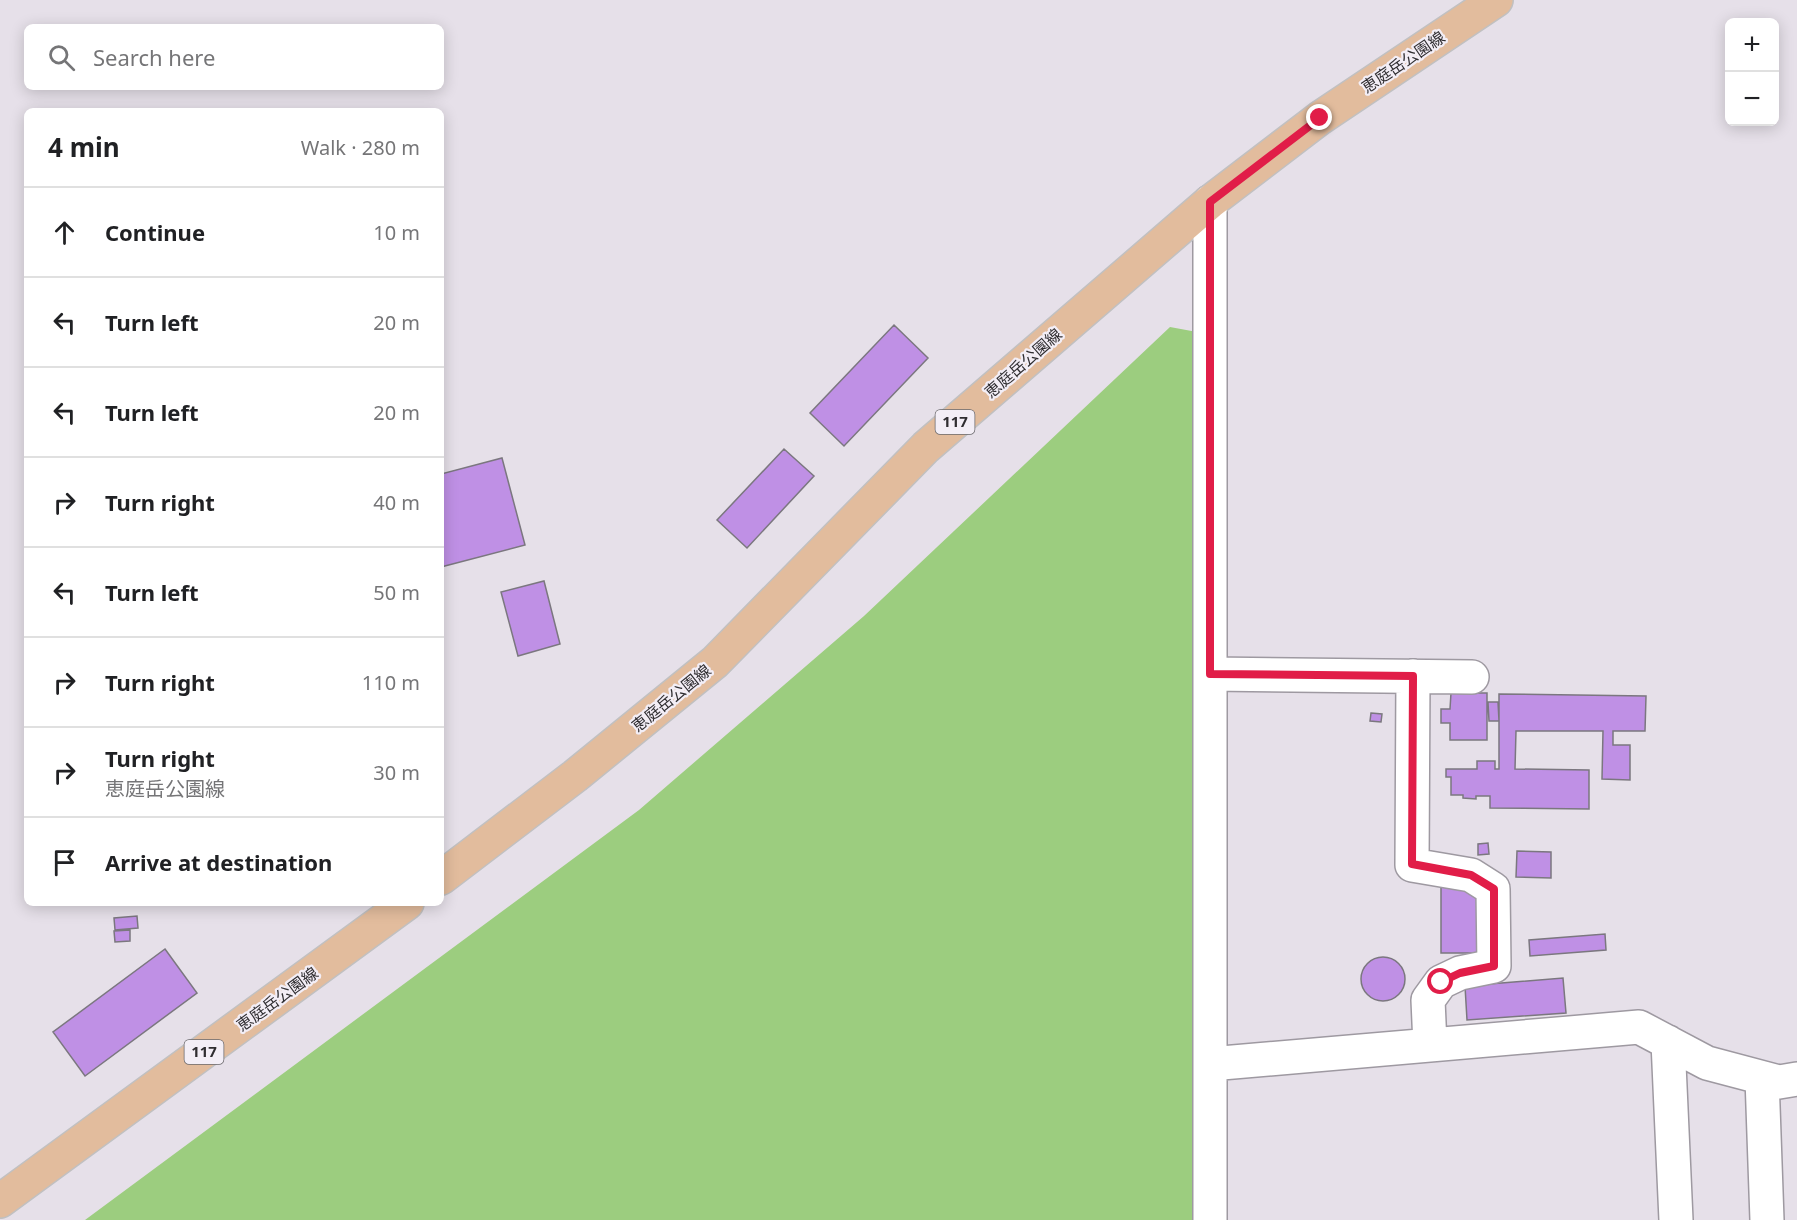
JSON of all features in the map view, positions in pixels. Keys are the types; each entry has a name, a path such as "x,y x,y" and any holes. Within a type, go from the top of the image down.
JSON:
{"main road":[{"name":"恵庭岳公園線","path":"444,876 576,776 715,662 926,447 1210,202 1320,118 1496,0"},
{"name":"恵庭岳公園線","path":"0,1201 403,906"}],"street":[{"path":"1210,202 1210,1220"},
{"path":"1210,674 1472,677"},
{"path":"1413,676 1412,864 1471,875 1494,889 1494,966 1460,973 1441,982 1428,1000 1430,1045"},
{"path":"1210,1064 1639,1027 1707,1063 1779,1082 1797,1080"},
{"path":"1668,1042 1676,1220"},
{"path":"1762,1078 1767,1220"}],"green space":[{"path":"1170,327 1197,332 1192,1220 85,1220 639,810 864,616"}],"building":[{"path":"894,325 928,358 844,446 810,413"},
{"path":"784,449 814,476 747,548 717,520"},
{"path":"502,458 525,545 444,566 444,473"},
{"path":"544,581 560,644 518,656 501,592"},
{"path":"1451,693 1487,693 1487,740 1450,740 1450,723 1441,723 1441,709 1450,709"},
{"path":"1499,694 1646,696 1645,731 1613,731 1613,745 1630,745 1630,780 1602,779 1603,731 1516,731 1515,769 1589,770 1589,809 1490,808 1490,796 1476,796 1476,799 1463,798 1463,795 1451,795 1451,777 1446,777 1446,769 1477,769 1477,761 1495,761 1495,769 1499,769"},
{"path":"1488,702 1498,702 1499,721 1489,721"},
{"path":"1371,713 1382,714 1381,722 1370,721"},
{"path":"1488,843 1489,854 1478,855 1478,844"},
{"path":"1517,851 1551,852 1551,878 1516,877"},
{"path":"1441,886 1478,886 1478,953 1441,953"},
{"path":"137,916 138,928 115,930 114,918"},
{"path":"130,930 130,941 115,942 114,931"},
{"path":"1605,934 1606,950 1530,956 1529,940"},
{"path":"165,949 197,993 85,1076 53,1032"},
{"path":"1383,957 1392,958 1399,963 1404,970 1404,988 1399,995 1392,1000 1383,1001 1374,1000 1367,995 1362,988 1361,979 1362,970 1367,963 1374,958"},
{"path":"1563,978 1566,1013 1467,1020 1465,986"}],"route":[{"path":"1320,118 1210,202 1210,674 1413,676 1412,864 1471,875 1494,889 1494,966 1460,973 1441,982"}]}
